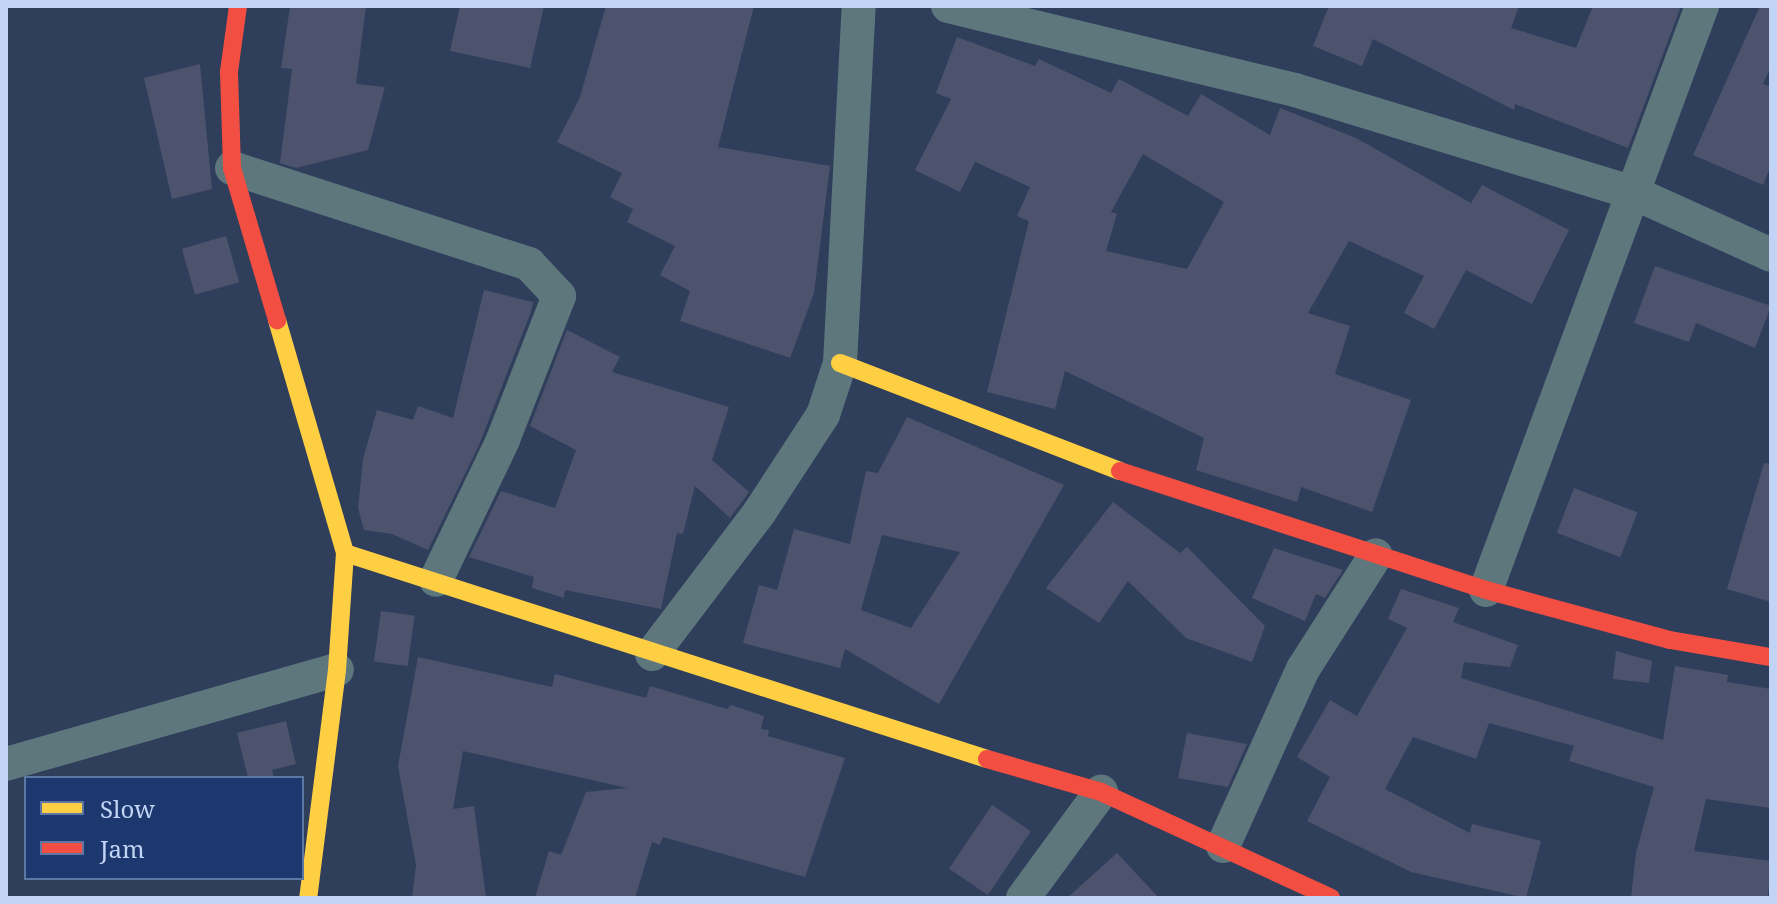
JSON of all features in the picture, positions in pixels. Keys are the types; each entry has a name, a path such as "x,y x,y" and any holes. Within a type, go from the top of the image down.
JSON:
{"street":[{"path":"238,6 229,72 232,168 345,553 337,670 308,898"},
{"path":"652,654 759,513 823,415 840,363 859,6"},
{"path":"948,6 1249,78 1634,193 1771,255"},
{"path":"1486,590 1702,6"},
{"path":"232,168 529,264 559,296 503,440 436,580"},
{"path":"840,363 1066,454 1486,590 1670,640 1771,657"},
{"path":"345,553 436,580 652,654 1101,792 1331,898"},
{"path":"1223,846 1303,669 1376,555"},
{"path":"6,764 337,670"},
{"path":"1023,898 1101,792"}],"building":[{"path":"290,6 366,6 356,84 385,87 368,150 296,168 280,163 292,69 281,68"},
{"path":"460,6 544,6 530,68 450,51"},
{"path":"606,6 754,6 718,147 830,166 814,293 790,358 680,321 690,291 660,275 675,246 627,222 633,209 610,197 622,173 557,142 580,97"},
{"path":"1329,6 1519,6 1511,28 1576,48 1593,6 1681,6 1628,148 1515,104 1514,110 1373,39 1362,66 1313,46"},
{"path":"1760,6 1771,6 1771,66 1763,84 1771,87 1771,166 1763,185 1693,155"},
{"path":"957,37 1035,66 1039,59 1111,93 1119,79 1188,116 1201,94 1270,135 1280,108 1356,138 1471,203 1482,185 1569,230 1532,304 1466,270 1434,329 1404,313 1424,276 1349,241 1308,313 1350,326 1335,374 1411,400 1372,512 1301,487 1297,502 1196,470 1204,438 1065,371 1055,409 987,392 1029,221 1017,216 1030,187 975,162 960,192 915,170 951,99 936,93","holes":["1143,154 1224,202 1187,269 1106,251 1117,214 1111,212"]},
{"path":"200,64 212,189 172,199 144,78"},
{"path":"226,236 239,282 195,295 182,249"},
{"path":"1655,266 1771,306 1755,348 1696,323 1689,342 1634,323"},
{"path":"484,290 533,302 531,312 479,445 428,550 392,534 364,530 358,508 363,459 377,410 413,420 418,406 453,418"},
{"path":"567,330 620,357 612,372 729,407 712,460 749,492 730,518 695,486 683,534 677,533 661,609 565,590 564,598 532,588 534,577 469,557 501,491 555,508 576,450 530,426"},
{"path":"907,417 1064,485 939,704 845,649 840,668 743,643 759,585 777,590 794,529 850,544 866,471 878,473","holes":["882,535 960,552 911,628 861,610"]},
{"path":"1764,463 1771,464 1771,602 1727,589"},
{"path":"1574,488 1637,512 1620,557 1557,533"},
{"path":"1113,502 1180,553 1187,547 1265,626 1252,662 1186,638 1128,581 1099,623 1046,588"},
{"path":"1274,548 1343,570 1325,598 1316,594 1305,621 1252,598"},
{"path":"1401,589 1459,608 1453,622 1518,645 1510,667 1464,662 1461,678 1663,740 1675,666 1728,675 1727,682 1771,689 1771,808 1706,799 1694,851 1771,861 1768,898 1631,898 1636,853 1654,787 1569,761 1574,746 1489,723 1476,759 1413,737 1385,789 1470,833 1472,824 1541,841 1526,898 1411,872 1307,821 1330,777 1297,757 1330,700 1357,716 1407,628 1388,619"},
{"path":"381,611 415,616 408,666 374,662"},
{"path":"1616,651 1652,661 1649,683 1613,679"},
{"path":"418,657 552,687 555,674 646,698 650,686 727,709 731,705 764,716 761,729 769,730 768,736 845,758 805,877 663,837 660,845 652,842 635,898 535,898 549,851 561,855 586,792 627,788 463,751 453,809 474,806 486,898 412,898 416,865 398,766"},
{"path":"286,721 296,764 272,770 274,776 248,776 237,733"},
{"path":"1187,733 1247,744 1228,787 1178,778"},
{"path":"992,805 1031,831 988,895 949,869"},
{"path":"1117,853 1159,898 1067,898"}],"traffic: slow":[{"path":"277,320 345,553 337,670 308,898"},
{"path":"840,363 1120,471"},
{"path":"345,553 987,759"}],"traffic: jam":[{"path":"238,6 229,72 232,168 277,320"},
{"path":"1120,471 1486,590 1670,640 1771,657"},
{"path":"987,759 1101,792 1331,898"}]}
